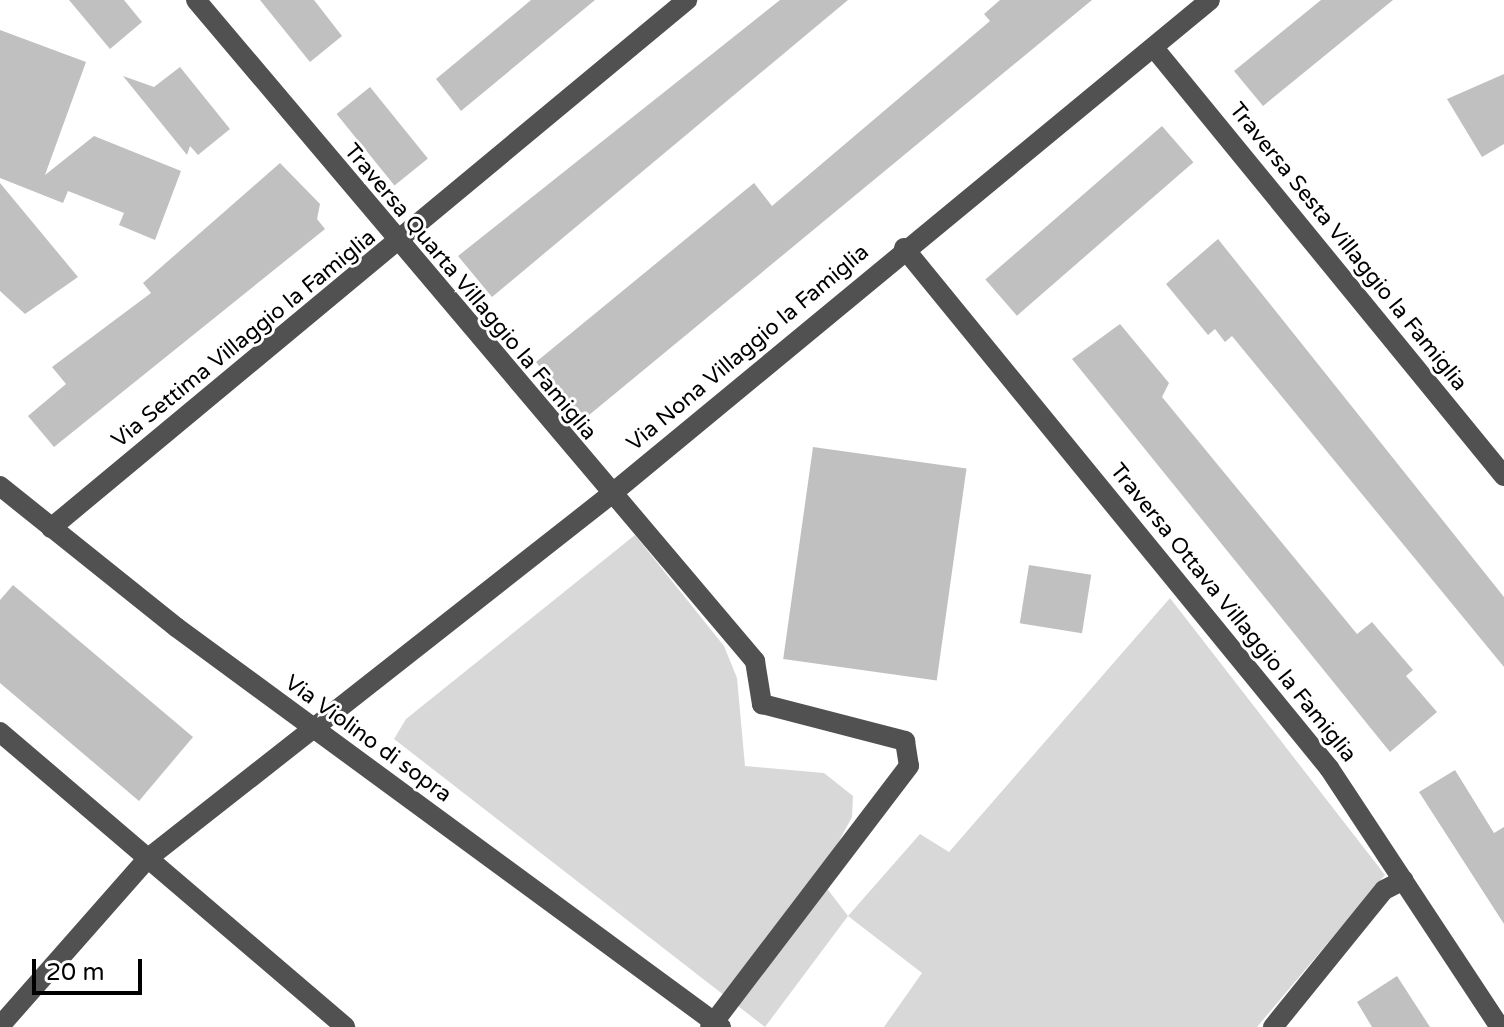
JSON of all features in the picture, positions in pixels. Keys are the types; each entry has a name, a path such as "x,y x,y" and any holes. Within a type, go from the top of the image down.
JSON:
{"street":[{"name":"Traversa Quarta Villaggio la Famiglia","path":"196,0 609,496 755,661 762,704 896,733 905,741 909,766 715,1025"},
{"name":"Via Settima Villaggio la Famiglia","path":"51,528 687,0"},
{"name":"Via Nona Villaggio la Famiglia","path":"0,1026 147,859 609,496 904,248 1210,0"},
{"name":"Traversa Sesta Villaggio la Famiglia","path":"1154,48 1504,476"},
{"name":"Traversa Ottava Villaggio la Famiglia","path":"904,248 1329,768 1500,1027"},
{"name":"Via Violino di sopra","path":"0,486 314,730 715,1025"},
{"path":"0,732 345,1027"},
{"path":"1273,1027 1384,890 1404,880"}],"shaded area":[{"path":"635,535 724,646 737,678 745,766 824,773 853,796 852,817 819,878 848,916 765,1027 394,739 406,719"},
{"path":"1170,598 1385,875 1257,1027 884,1027 922,973 848,916 920,834 949,852"}],"building":[{"path":"69,0 124,0 142,22 110,49"},
{"path":"260,0 314,0 342,36 310,62"},
{"path":"531,0 595,0 461,111 436,79"},
{"path":"780,0 848,0 492,297 458,256"},
{"path":"1000,0 1092,0 583,420 536,362 754,183 772,206 990,21 984,14"},
{"path":"1321,0 1393,0 1263,106 1234,71"},
{"path":"0,30 86,62 45,175 94,136 181,171 155,240 119,225 124,213 68,191 63,203 0,178"},
{"path":"180,67 230,129 198,155 190,146 187,155 123,76 154,87"},
{"path":"1504,74 1504,144 1482,157 1447,99"},
{"path":"370,87 428,158 394,186 337,114"},
{"path":"1162,126 1193,162 1017,316 985,280"},
{"path":"280,163 320,204 317,219 325,229 54,447 28,416 66,384 52,367 151,293 143,283"},
{"path":"0,183 78,277 25,314 0,291"},
{"path":"1218,239 1504,597 1504,667 1232,336 1225,342 1215,329 1208,335 1166,284"},
{"path":"1120,324 1169,383 1162,397 1357,634 1372,622 1413,670 1406,676 1437,712 1390,752 1072,359"},
{"path":"813,447 966,469 937,680 783,659"},
{"path":"1029,565 1091,575 1082,633 1020,623"},
{"path":"13,585 193,737 139,801 0,683 0,600"},
{"path":"1455,770 1494,833 1504,827 1504,924 1419,792"},
{"path":"1397,976 1430,1027 1372,1027 1357,1002"}]}
